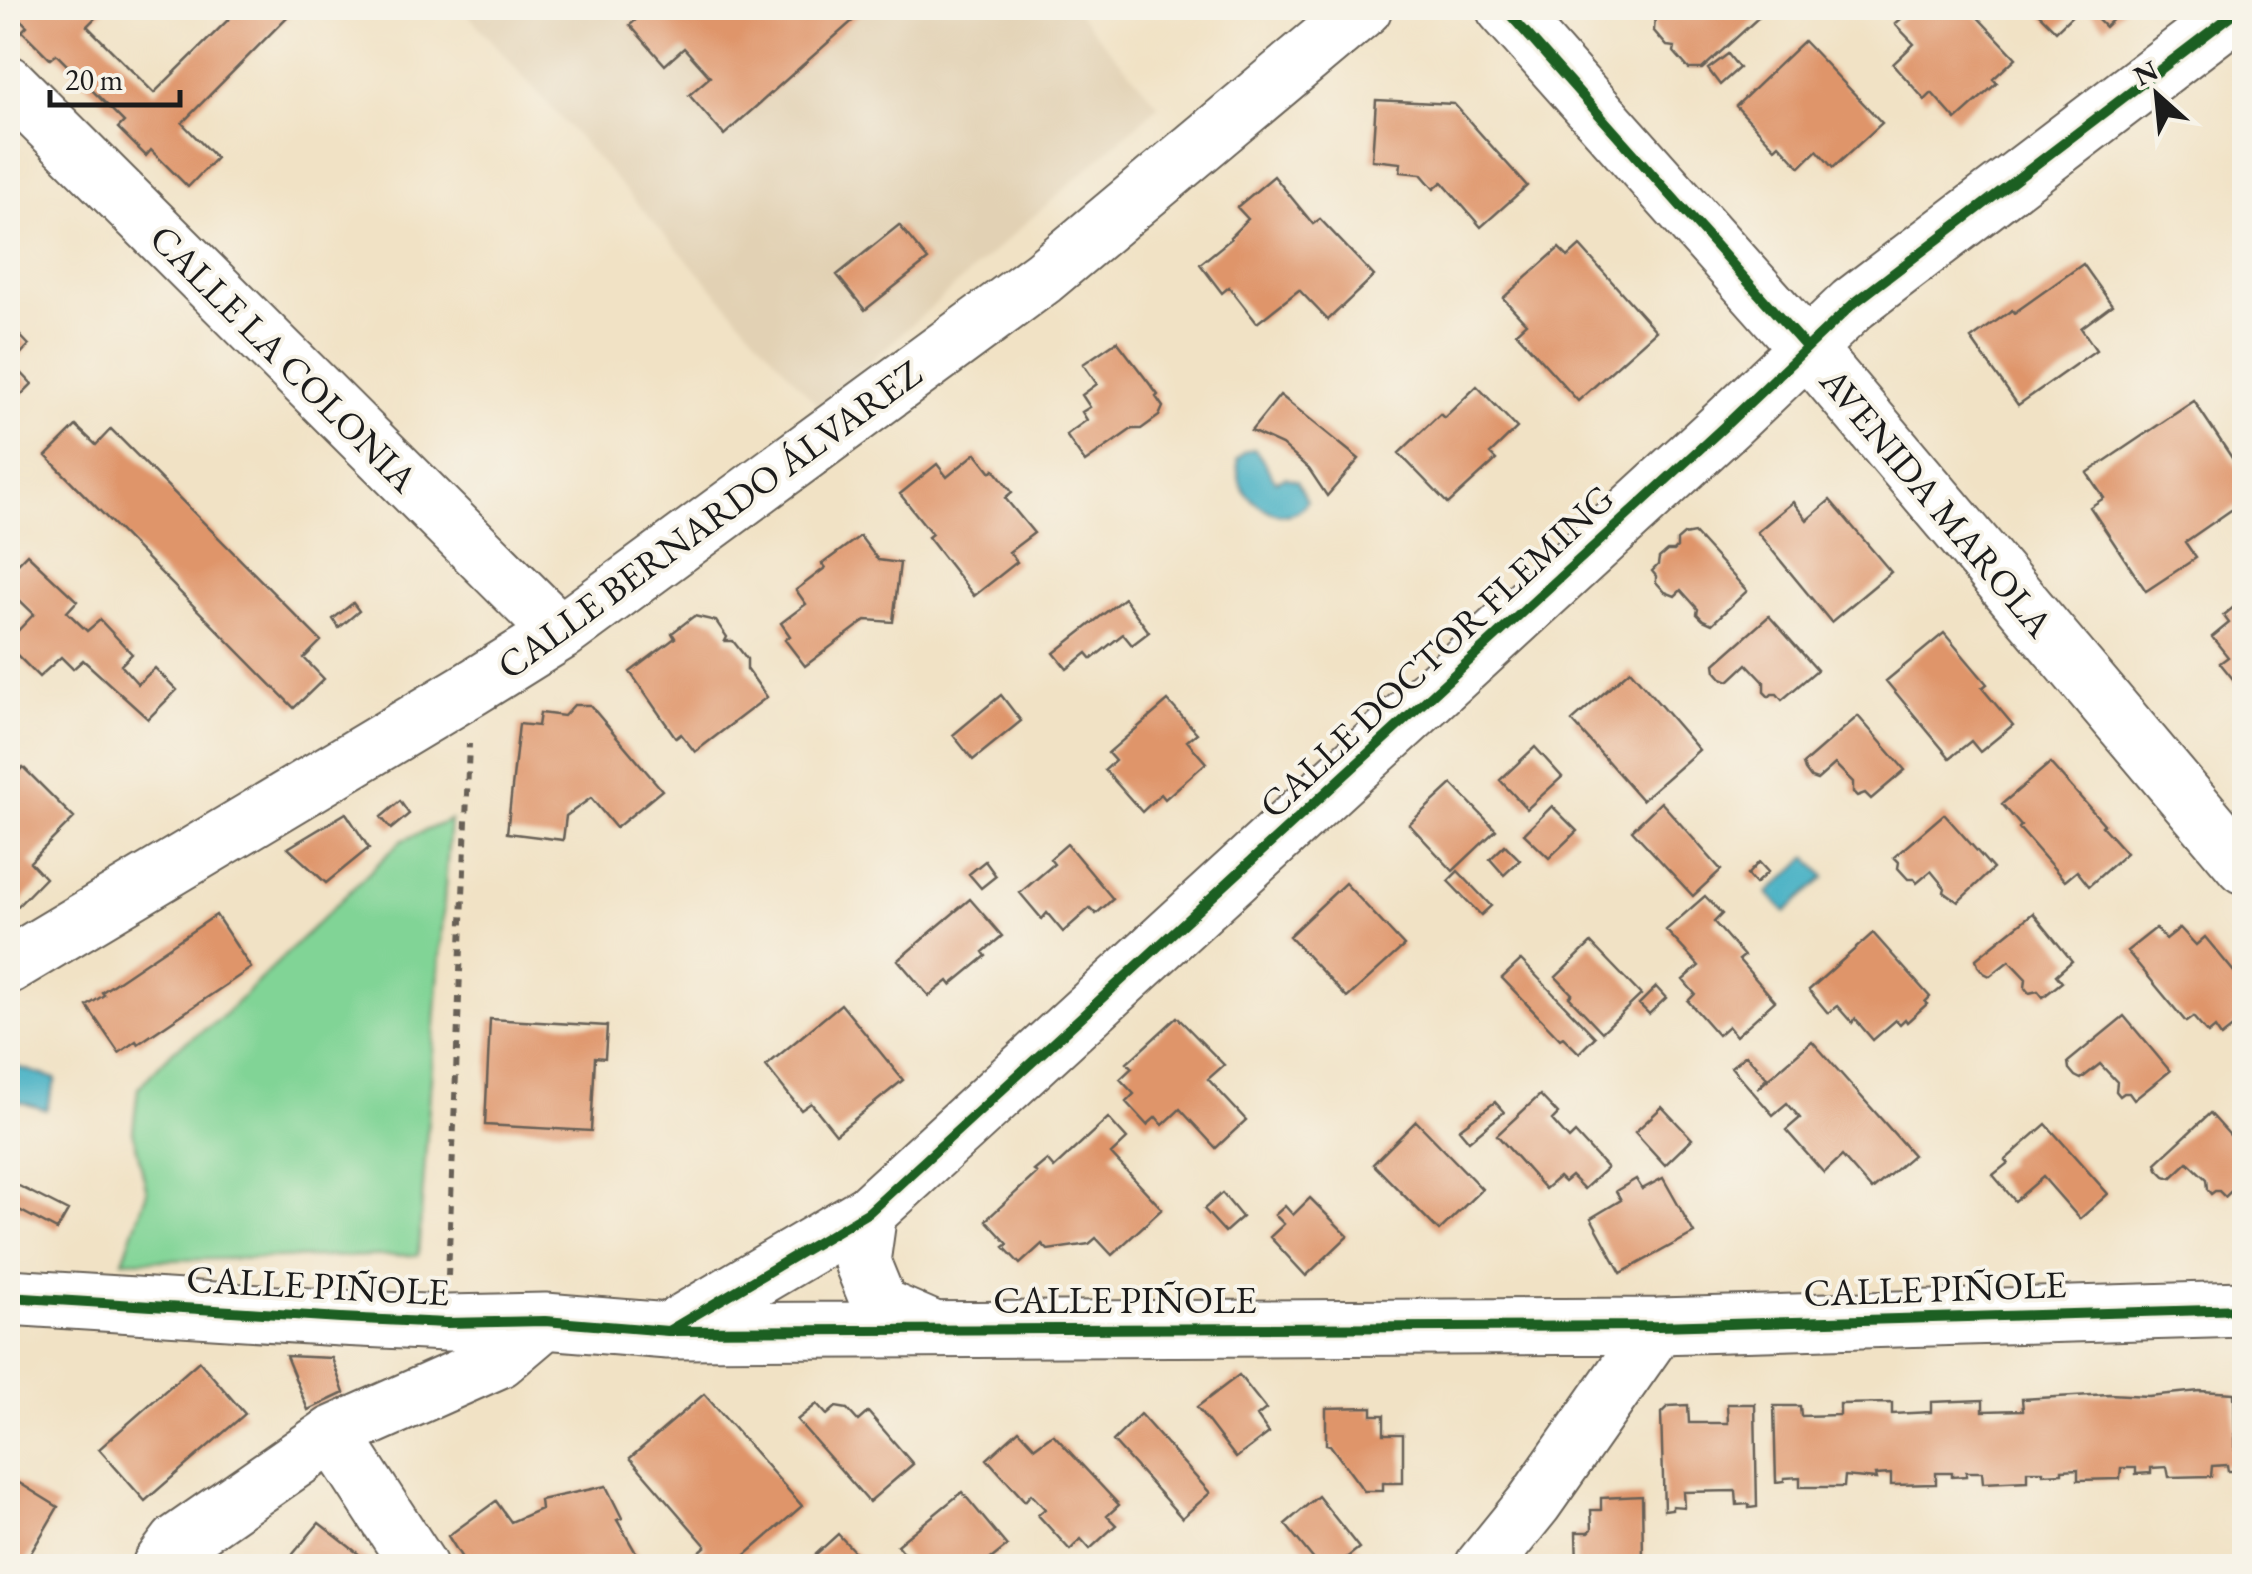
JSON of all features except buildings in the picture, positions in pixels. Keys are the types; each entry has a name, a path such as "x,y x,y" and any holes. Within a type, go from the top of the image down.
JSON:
{"street":[{"name":"CALLE BERNARDO ÁLVAREZ","path":"8,966 560,633 1043,277 1364,8"},
{"name":"AVENIDA MAROLA","path":"1504,8 1806,347 2244,866"},
{"name":"CALLE DOCTOR FLEMING","path":"668,1331 869,1212 1854,304 2241,8"},
{"name":"CALLE LA COLONIA","path":"8,83 560,633"},
{"path":"869,1212 862,1262 880,1306 936,1330"},
{"name":"CALLE PIÑOLE","path":"8,1298 420,1321 546,1321 668,1331 1658,1326 2244,1309"},
{"path":"350,1428 388,1393 397,1373 401,1348 420,1321"},
{"path":"160,1566 178,1542 350,1428 499,1360 546,1321"},
{"path":"1488,1565 1658,1326"},
{"path":"350,1428 419,1566"}],"path":[{"path":"420,1321 472,688"}],"shaded area":[{"path":"462,8 1073,8 1159,105 819,407"}],"green space":[{"path":"450,820 418,1255 123,1261 147,1192 133,1131 138,1088 174,1050 220,1019 401,841"}],"water":[{"path":"1254,449 1276,481 1286,477 1297,481 1307,501 1300,510 1292,514 1272,512 1246,493 1237,460"},
{"path":"1808,857 1825,877 1785,912 1768,893"},
{"path":"8,1064 56,1079 46,1110 8,1098"}],"cycle path":[{"path":"1504,8 1806,347"},
{"path":"668,1331 869,1212 1853,304 2241,8"},
{"path":"8,1297 341,1318 446,1323 545,1321 668,1331 1658,1326 2244,1309"}]}
